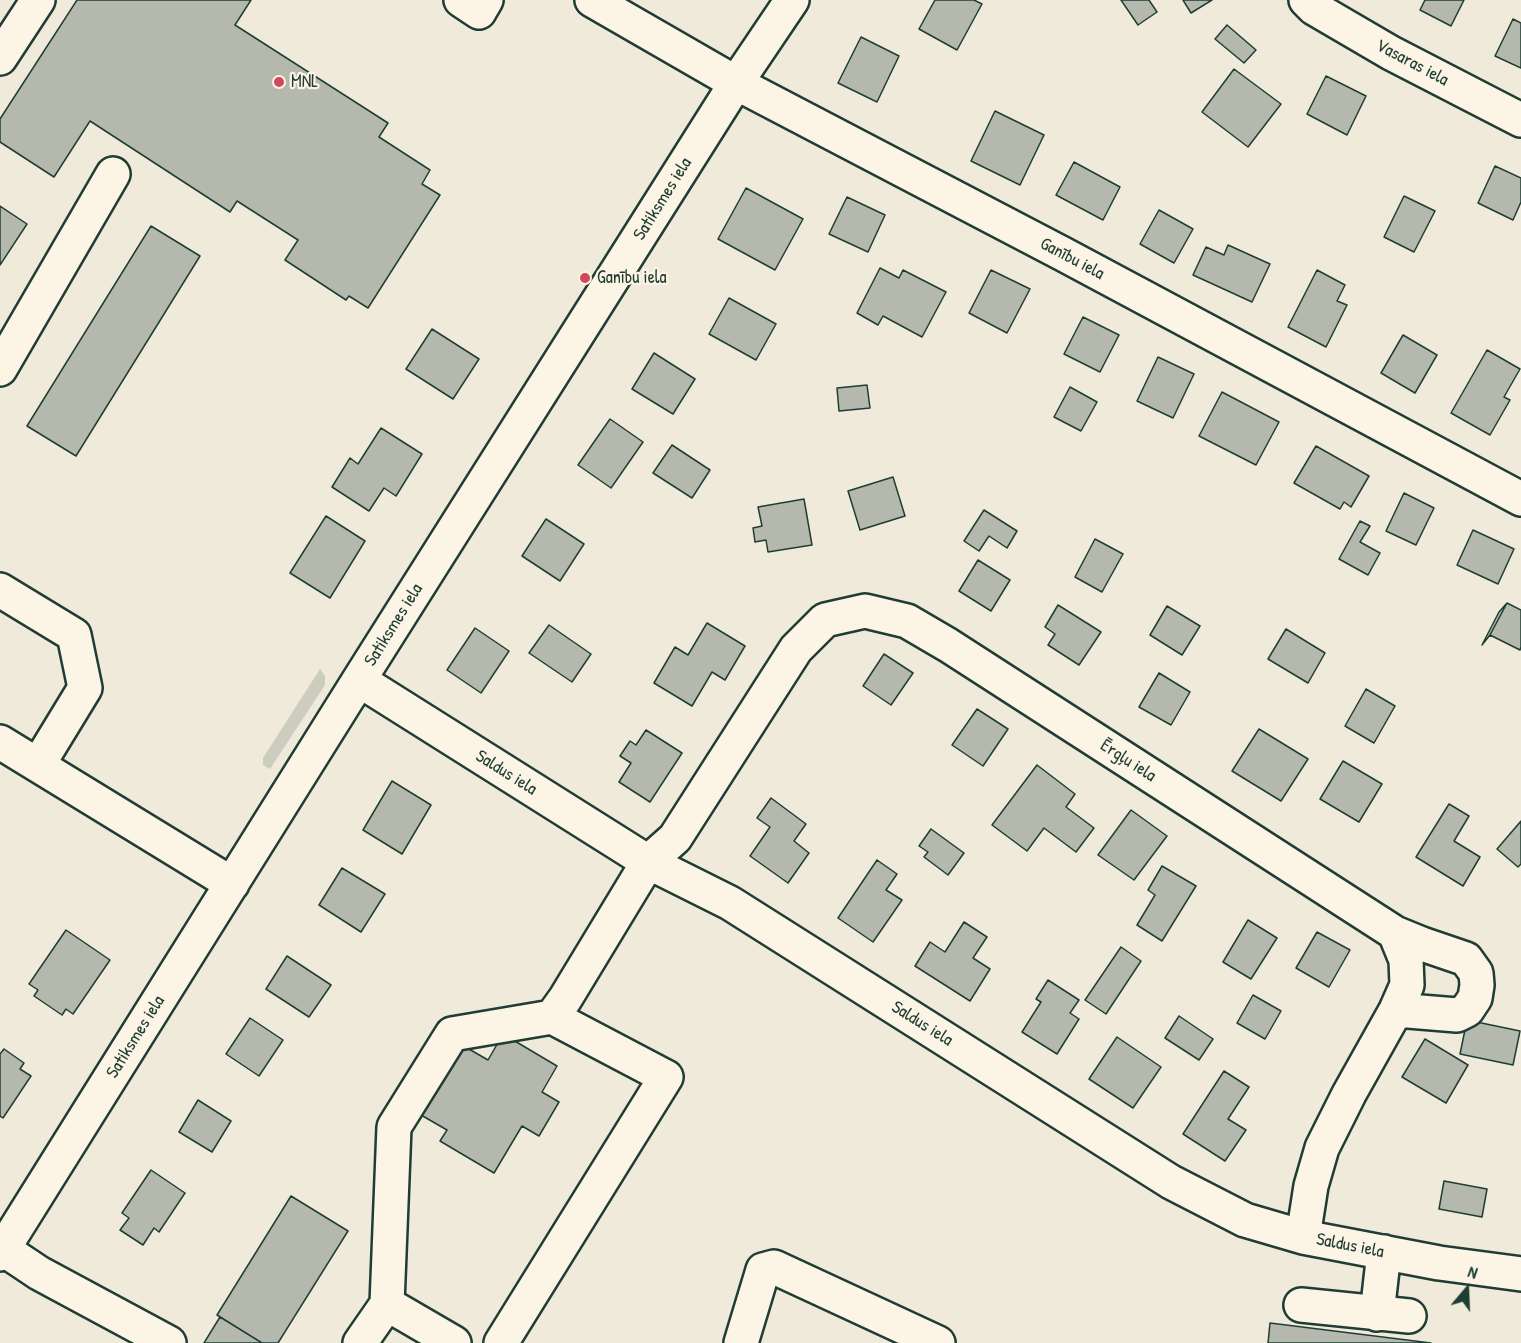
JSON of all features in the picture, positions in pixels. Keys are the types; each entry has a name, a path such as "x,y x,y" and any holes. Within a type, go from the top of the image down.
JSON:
{"street":[{"path":"0,58 38,0"},
{"path":"461,0 479,12 486,0"},
{"name":"Ganību iela","path":"592,0 736,83 1073,259 1521,498"},
{"name":"Satiksmes iela","path":"2,1251 736,83 792,0"},
{"name":"Vasaras iela","path":"1306,0 1314,8 1392,53 1521,120"},
{"path":"0,369 113,174"},
{"path":"0,590 74,635 84,688 38,765"},
{"name":"Ērgļu iela","path":"552,1017 566,999 648,862 675,838 796,649 825,620 865,610 907,621 948,645 1395,933 1466,959 1476,973 1475,998 1467,1010 1456,1015 1396,1010"},
{"name":"Saldus iela","path":"359,680 648,862 730,903 1171,1182 1245,1220 1303,1237 1439,1263 1521,1274"},
{"path":"0,742 232,884"},
{"path":"1303,1237 1311,1186 1322,1148 1396,1010 1407,985 1406,960 1395,933"},
{"path":"360,1343 387,1304 394,1127 452,1034 552,1017 666,1077 501,1343"},
{"path":"2,1251 170,1343"},
{"path":"1301,1305 1393,1315 1384,1252"},
{"path":"741,1343 763,1270 774,1268 938,1343"},
{"path":"387,1304 454,1343"}],"shaded area":[{"path":"320,669 325,676 325,685 270,769 263,765 263,758"}],"building":[{"path":"77,0 251,0 235,25 388,123 379,137 430,170 422,184 440,195 368,308 349,296 346,300 285,260 298,240 237,201 230,212 90,121 54,177 0,142 0,119"},
{"path":"935,0 974,0 982,4 957,50 919,29"},
{"path":"1121,0 1149,0 1157,12 1138,25"},
{"path":"1183,0 1212,0 1191,13"},
{"path":"1425,0 1464,0 1451,26 1420,10"},
{"path":"1513,19 1521,23 1521,68 1495,56"},
{"path":"1227,25 1256,50 1244,63 1215,39"},
{"path":"861,37 899,56 877,102 838,83"},
{"path":"1234,69 1281,104 1248,147 1202,112"},
{"path":"1326,76 1366,96 1347,135 1307,114"},
{"path":"995,111 1044,135 1020,185 971,161"},
{"path":"1074,162 1120,187 1103,220 1056,195"},
{"path":"1495,166 1521,178 1521,202 1513,220 1478,203"},
{"path":"746,188 803,219 775,270 718,239"},
{"path":"1404,196 1435,211 1414,252 1384,237"},
{"path":"847,197 885,215 868,252 829,234"},
{"path":"0,206 27,224 0,265"},
{"path":"1159,210 1193,229 1174,263 1140,244"},
{"path":"151,226 200,256 76,456 27,426"},
{"path":"1228,245 1270,264 1252,302 1193,275 1206,247 1224,255"},
{"path":"880,268 899,278 903,270 946,292 922,337 883,316 878,325 857,313"},
{"path":"991,270 1030,289 1007,333 969,313"},
{"path":"1317,270 1345,285 1337,301 1347,305 1326,347 1288,327"},
{"path":"729,298 776,324 756,360 709,334"},
{"path":"1083,317 1119,335 1100,372 1064,354"},
{"path":"432,329 479,359 453,399 406,369"},
{"path":"1403,335 1437,355 1415,393 1381,373"},
{"path":"1487,350 1520,369 1504,397 1510,400 1490,435 1451,413"},
{"path":"654,353 695,379 673,414 632,389"},
{"path":"1158,357 1194,374 1173,418 1137,401"},
{"path":"867,385 870,408 839,411 837,388"},
{"path":"1070,387 1097,402 1081,431 1054,417"},
{"path":"1222,392 1279,422 1256,465 1199,436"},
{"path":"610,419 643,442 611,488 578,465"},
{"path":"381,428 422,454 396,496 384,488 369,511 332,487 350,458 358,464"},
{"path":"672,445 710,470 692,498 653,473"},
{"path":"1316,446 1369,476 1351,507 1344,502 1340,509 1294,483"},
{"path":"893,477 905,516 860,530 848,491"},
{"path":"1404,493 1434,508 1416,545 1386,531"},
{"path":"804,499 812,545 768,552 766,540 755,542 753,528 762,526 758,507"},
{"path":"984,510 1017,531 1007,548 989,536 979,551 964,541"},
{"path":"326,516 365,541 330,598 290,573"},
{"path":"546,519 584,544 560,581 522,556"},
{"path":"1360,521 1370,526 1360,542 1380,553 1368,575 1339,559"},
{"path":"1473,530 1514,549 1498,584 1457,565"},
{"path":"1095,539 1123,554 1102,592 1075,577"},
{"path":"978,560 1010,580 991,611 959,591"},
{"path":"1507,603 1521,610 1520,650 1490,635"},
{"path":"1507,603 1490,635 1482,645 1499,612"},
{"path":"1058,605 1101,632 1079,665 1048,645 1055,634 1045,627"},
{"path":"1167,606 1200,626 1182,655 1150,635"},
{"path":"707,623 745,646 725,680 712,672 692,706 654,683 675,647 688,655"},
{"path":"549,625 591,654 572,682 529,653"},
{"path":"475,628 509,651 481,693 447,670"},
{"path":"1286,629 1325,653 1308,683 1268,659"},
{"path":"884,654 913,673 891,705 863,686"},
{"path":"1159,673 1190,692 1171,725 1139,707"},
{"path":"1366,689 1395,706 1374,743 1345,726"},
{"path":"977,709 1008,729 983,766 952,745"},
{"path":"1259,729 1308,759 1281,801 1232,771"},
{"path":"646,730 682,753 650,802 619,782 631,763 620,756 630,741 636,745"},
{"path":"1343,761 1382,784 1359,822 1320,799"},
{"path":"1037,765 1075,794 1066,807 1094,828 1076,852 1044,828 1027,851 992,825"},
{"path":"392,781 431,805 402,854 363,830"},
{"path":"771,798 806,824 794,841 809,853 788,883 750,856 770,827 757,818"},
{"path":"1449,804 1469,816 1454,841 1480,857 1463,886 1416,857"},
{"path":"1131,810 1167,836 1134,880 1098,855"},
{"path":"1521,821 1521,864 1518,867 1497,849"},
{"path":"931,829 964,853 948,875 924,857 928,852 919,846"},
{"path":"877,860 897,874 886,890 902,900 873,942 838,918"},
{"path":"1162,866 1196,886 1162,941 1137,925 1155,895 1148,890"},
{"path":"342,868 385,894 361,932 319,905"},
{"path":"1248,920 1277,938 1251,979 1223,962"},
{"path":"964,922 987,937 973,958 990,969 970,1001 915,966 930,942 945,952"},
{"path":"66,930 110,960 73,1014 66,1009 62,1015 34,996 38,990 29,984"},
{"path":"1317,932 1350,950 1329,987 1296,968"},
{"path":"1121,947 1141,961 1106,1014 1085,1000"},
{"path":"287,956 331,985 309,1017 266,989"},
{"path":"1048,980 1079,1000 1070,1013 1079,1019 1057,1054 1022,1032 1041,1002 1036,999"},
{"path":"1253,995 1281,1011 1265,1039 1237,1023"},
{"path":"1179,1016 1213,1039 1199,1060 1165,1038"},
{"path":"250,1018 283,1040 259,1076 226,1054"},
{"path":"1467,1020 1520,1031 1513,1065 1460,1054"},
{"path":"503,1034 557,1066 542,1092 559,1102 539,1136 522,1126 494,1173 440,1141 447,1130 421,1115 462,1045 488,1060"},
{"path":"1117,1037 1161,1067 1133,1108 1089,1079"},
{"path":"1425,1039 1468,1065 1446,1103 1402,1077"},
{"path":"4,1049 24,1063 20,1069 31,1076 3,1118 0,1116 0,1054"},
{"path":"1224,1071 1249,1087 1228,1119 1246,1130 1225,1161 1183,1134"},
{"path":"198,1100 231,1121 212,1152 179,1132"},
{"path":"151,1170 185,1193 159,1232 154,1228 143,1245 120,1230 129,1218 122,1213"},
{"path":"1444,1181 1487,1189 1482,1217 1439,1209"},
{"path":"291,1196 348,1231 278,1343 262,1343 217,1315"},
{"path":"220,1317 262,1343 204,1343"},
{"path":"1270,1323 1431,1343 1268,1343"}],"place":[{"name":"MNL","path":"279,82"},
{"name":"Ganību iela","path":"585,278"}]}
